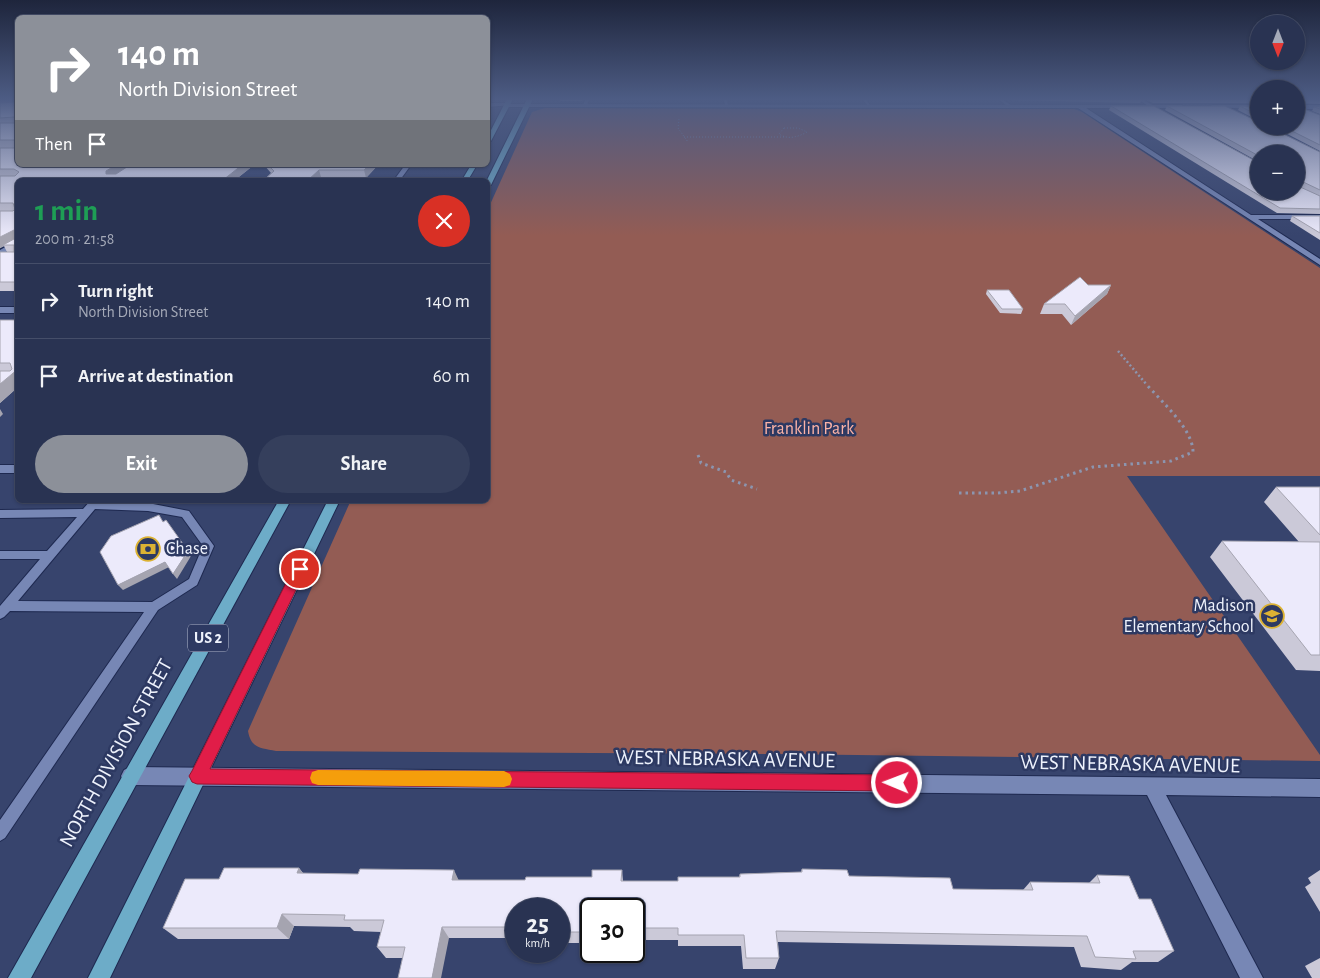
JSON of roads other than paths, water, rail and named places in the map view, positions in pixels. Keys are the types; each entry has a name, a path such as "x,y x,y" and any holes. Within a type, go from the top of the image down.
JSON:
{"main road":[{"path":"490,181 507,145"},
{"path":"466,178 473,167"},
{"name":"NORTH DIVISION STREET","path":"19,978 283,503"},
{"path":"99,978 333,503"}],"street":[{"path":"1138,145 1320,263"},
{"path":"1249,217 1320,218"},
{"path":"2,256 15,245"},
{"path":"0,310 15,310"},
{"path":"0,469 15,469"},
{"name":"WEST NEBRASKA AVENUE","path":"130,776 1320,788"},
{"path":"1152,787 1252,978"}],"lane":[{"path":"398,178 407,167"},
{"path":"0,514 91,506 148,507 185,514 209,546 193,582 154,607 0,833"},
{"path":"4,610 91,506"},
{"path":"0,555 50,555"},
{"path":"4,610 154,607"}],"place":[{"name":"Chase","path":"148,549"},
{"name":"Madison Elementary School","path":"1272,616"}],"park label":[{"name":"Franklin Park","path":"809,429"}]}
